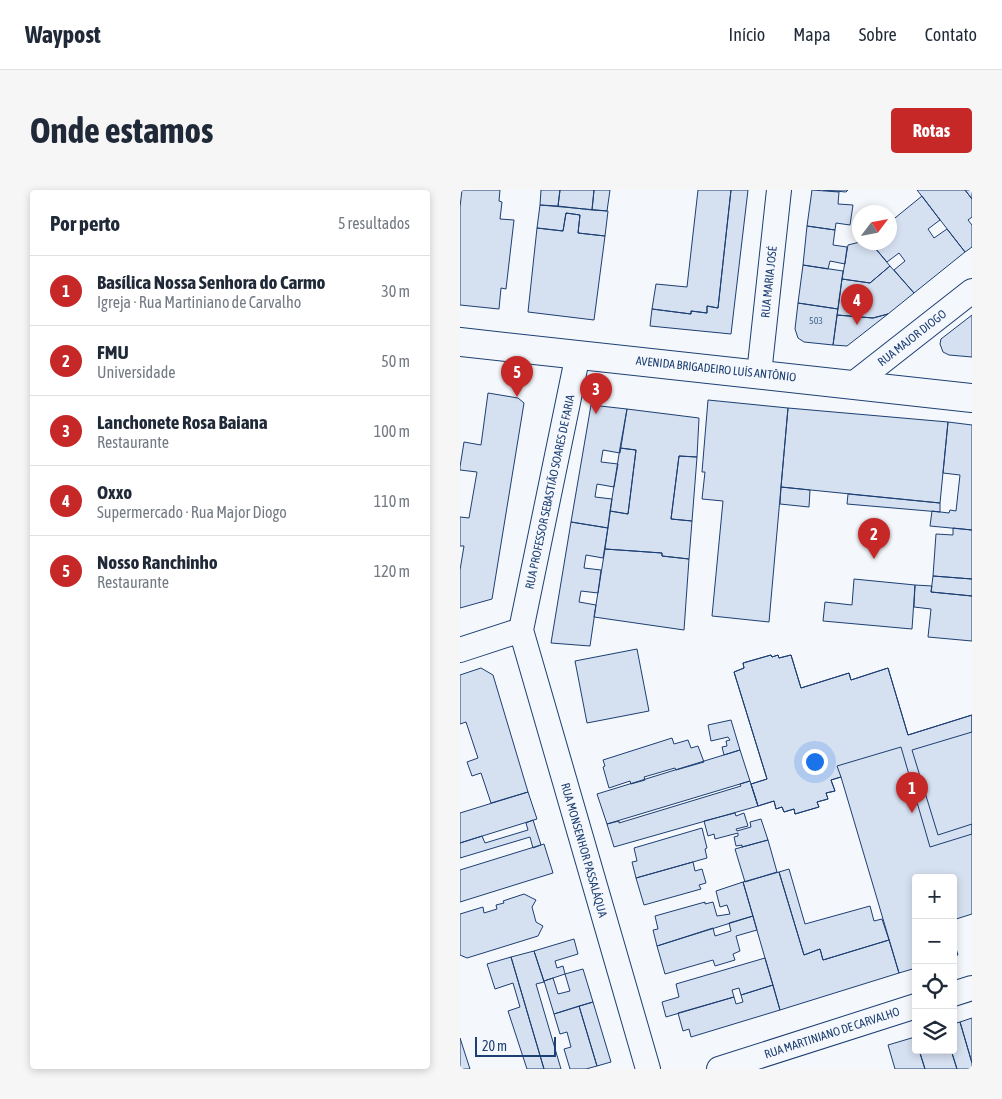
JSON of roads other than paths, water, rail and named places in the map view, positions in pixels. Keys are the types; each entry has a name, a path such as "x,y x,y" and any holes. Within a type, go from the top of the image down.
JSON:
{"main road":[{"name":"AVENIDA BRIGADEIRO LUÍS ANTÔNIO","path":"460,342 972,398"}],"street":[{"name":"RUA MARIA JOSÉ","path":"759,374 780,190"},
{"name":"RUA MAJOR DIOGO","path":"852,384 972,291"},
{"name":"RUA PROFESSOR SEBASTIÃO SOARES DE FARIA","path":"521,630 578,354"},
{"path":"460,650 521,630"},
{"name":"RUA MONSENHOR PASSALÁQUA","path":"521,630 648,1069"},
{"path":"957,993 972,988"},
{"name":"RUA MARTINIANO DE CARVALHO","path":"719,1069 912,1007"}],"place":[{"name":"Oxxo","path":"857,325"},
{"name":"Nosso Ranchinho","path":"517,397"},
{"name":"Lanchonete Rosa Baiana","path":"596,414"},
{"name":"FMU","path":"874,559"},
{"name":"Basílica Nossa Senhora do Carmo","path":"912,813"}]}
